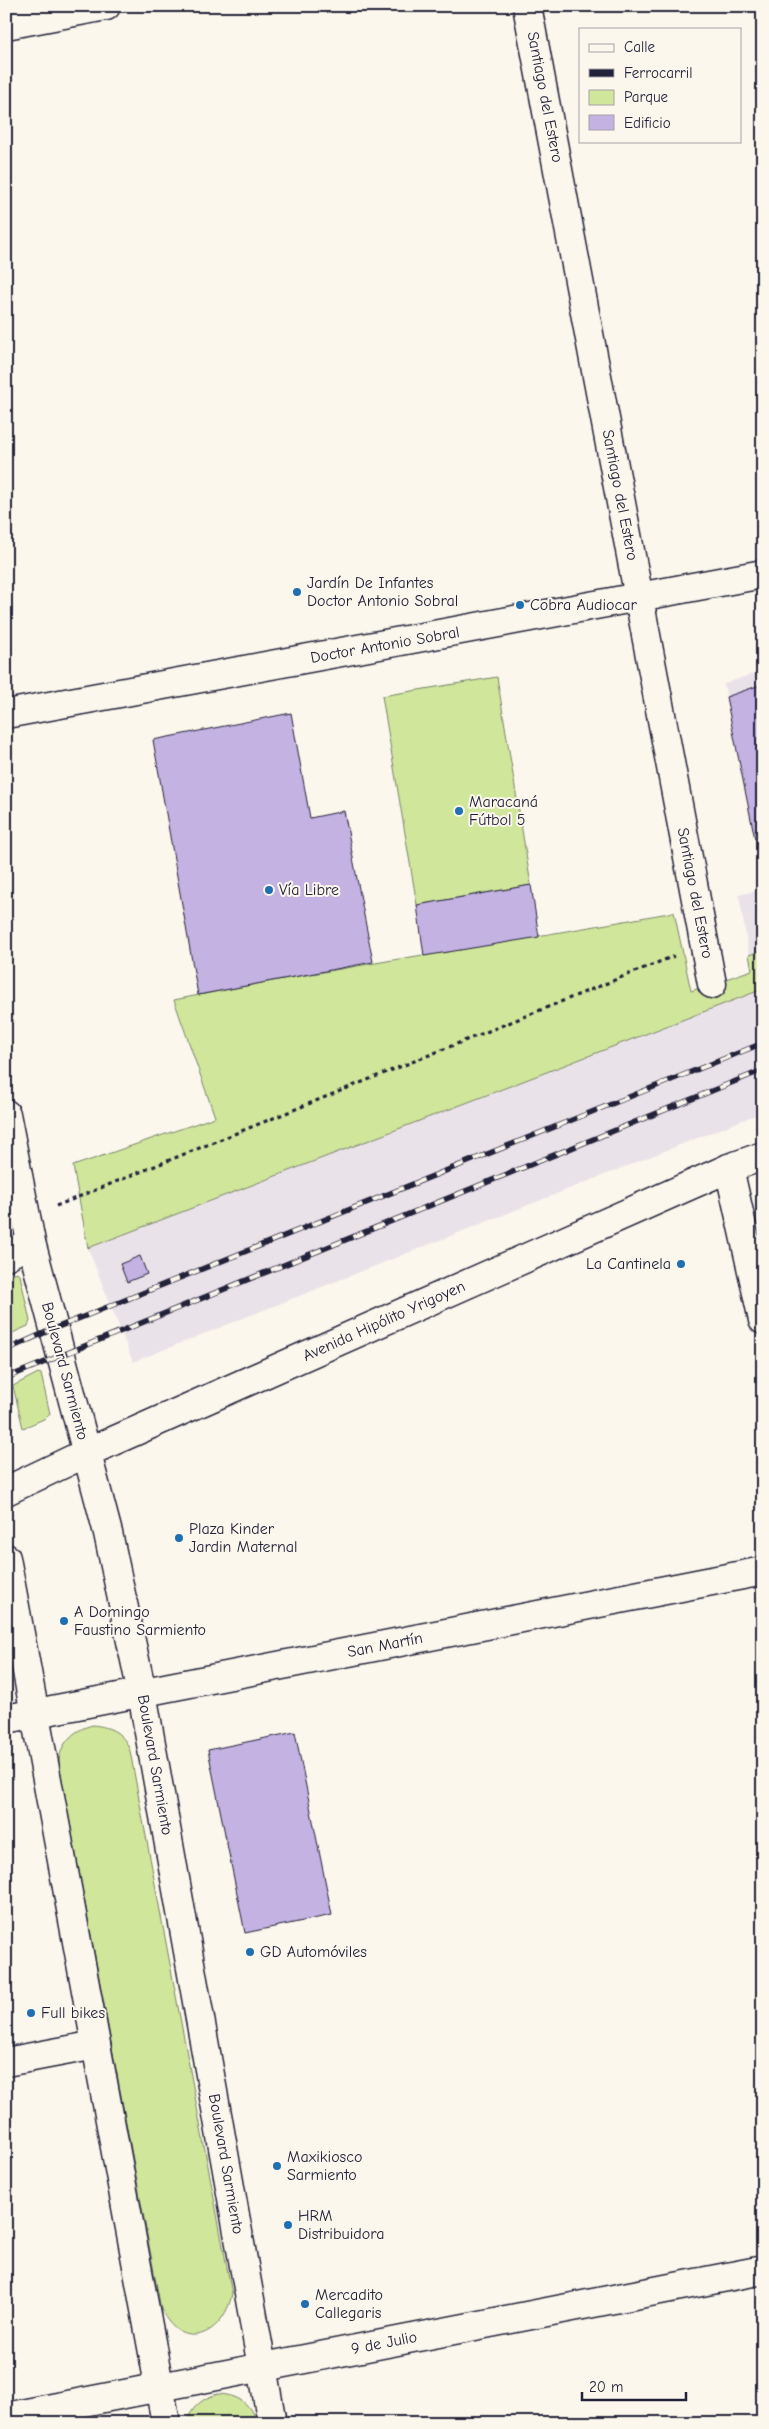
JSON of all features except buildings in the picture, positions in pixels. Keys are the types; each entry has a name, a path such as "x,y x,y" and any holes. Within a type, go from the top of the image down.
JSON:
{"street":[{"path":"6,25 106,6"},
{"name":"Santiago del Estero","path":"528,6 712,984"},
{"name":"Doctor Antonio Sobral","path":"6,714 763,574"},
{"name":"Boulevard Sarmiento","path":"7,1118 29,1230 108,1533 142,1693 272,2423"},
{"name":"Avenida Hipólito Yrigoyen","path":"6,1491 86,1453 729,1168 763,1156"},
{"path":"729,1168 763,1320"},
{"path":"6,1256 29,1230"},
{"path":"6,1558 166,2423"},
{"name":"San Martín","path":"6,1719 763,1570"},
{"path":"6,2062 96,2045"},
{"name":"9 de Julio","path":"6,2418 763,2270"}],"path":[{"path":"29,1230 704,943"}],"shaded area":[{"path":"763,670 763,879 724,684"},
{"path":"763,889 763,950 749,955 739,895"},
{"path":"763,989 763,1112 133,1362 88,1248"}],"green space":[{"path":"497,677 531,885 417,905 382,696"},
{"path":"674,912 691,991 752,970 749,955 763,950 763,989 88,1248 73,1166 215,1117 174,1000 299,976"},
{"path":"17,1272 20,1275 30,1321 28,1326 6,1336 6,1277"},
{"path":"38,1373 41,1374 50,1414 46,1418 23,1428 13,1386"},
{"path":"93,1725 106,1727 116,1732 124,1740 130,1751 232,2294 227,2309 220,2321 211,2329 201,2334 190,2335 179,2331 169,2323 161,2309 59,1764 62,1750 69,1739 80,1730"},
{"path":"218,2394 232,2396 243,2401 251,2410 256,2423 186,2423 191,2412 198,2404"}],"railway":[{"path":"6,1350 53,1329 763,1043"},
{"path":"6,1378 763,1070"}],"place":[{"name":"Jardín De Infantes Doctor Antonio Sobral","path":"297,592"},
{"name":"Cobra Audiocar","path":"520,605"},
{"name":"Maracaná Fútbol 5","path":"459,811"},
{"name":"Vía Libre","path":"269,890"},
{"name":"La Cantinela","path":"681,1264"},
{"name":"Plaza Kinder Jardin Maternal","path":"179,1538"},
{"name":"A Domingo Faustino Sarmiento","path":"64,1621"},
{"name":"GD Automóviles","path":"250,1952"},
{"name":"Full bikes","path":"31,2013"},
{"name":"Maxikiosco Sarmiento","path":"277,2166"},
{"name":"HRM Distribuidora","path":"288,2225"},
{"name":"Mercadito Callegaris","path":"305,2304"}]}
